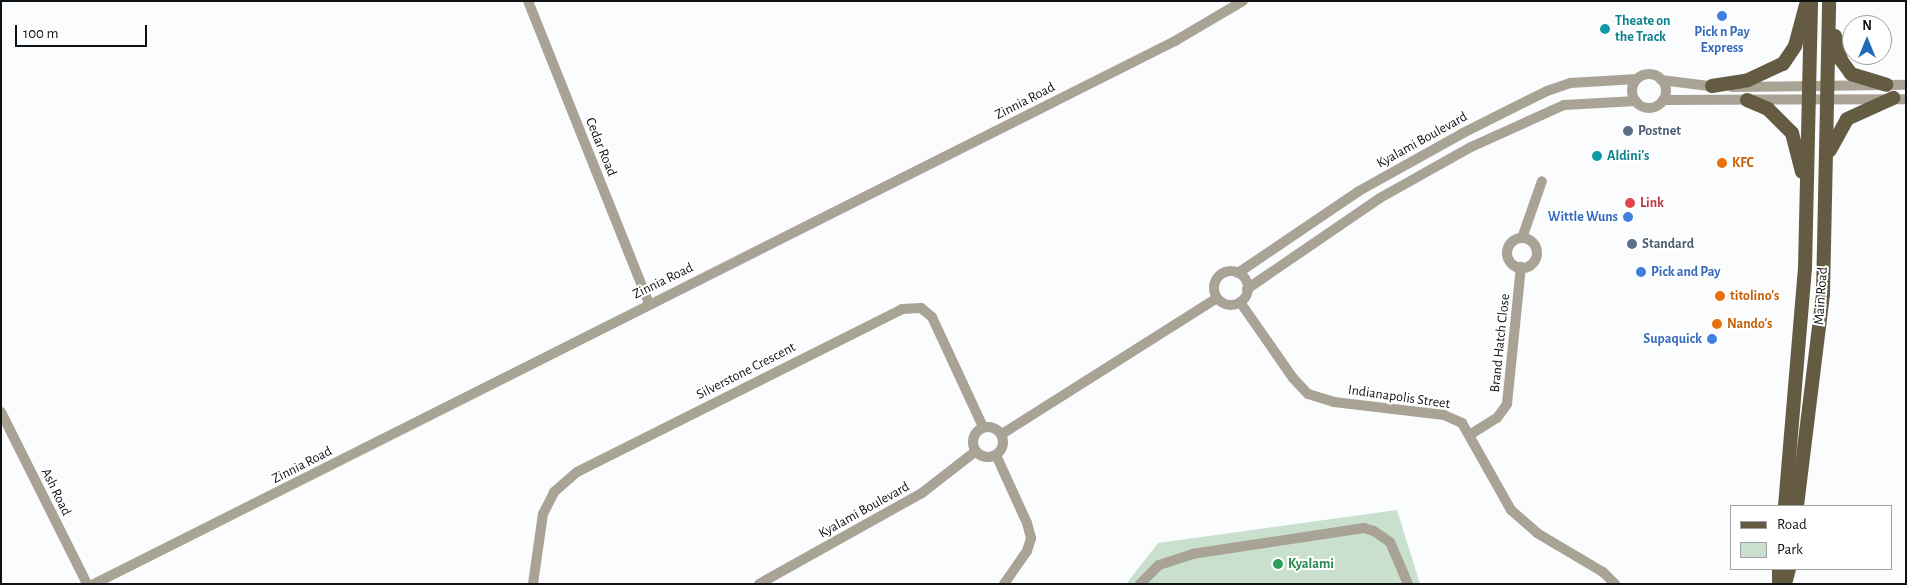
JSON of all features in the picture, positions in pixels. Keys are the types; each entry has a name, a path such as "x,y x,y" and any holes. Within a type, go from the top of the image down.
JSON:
{"main road":[{"path":"1712,86 1748,80 1783,64 1795,46 1807,1"},
{"name":"Main Road","path":"1785,505 1802,326 1811,100 1811,1"},
{"path":"1829,2 1838,52 1845,68 1860,79 1886,85"},
{"name":"Main Road","path":"1797,505 1823,294 1829,85 1829,2"},
{"path":"1827,158 1847,119 1899,98"},
{"path":"1747,100 1768,109 1792,133 1806,200"},
{"path":"1779,570 1779,584"},
{"path":"1785,584 1789,570"}],"street":[{"name":"Cedar Road","path":"528,1 649,303"},
{"name":"Zinnia Road","path":"94,584 649,303 1140,58 1242,1"},
{"name":"Kyalami Boulevard","path":"1238,273 1359,191 1463,133 1547,91 1577,82 1637,79 1649,75 1661,80 1712,86 1906,85"},
{"path":"1636,101 1632,89 1637,79"},
{"path":"1661,80 1666,90 1663,100"},
{"path":"1247,289 1245,280 1238,273 1226,272 1217,278 1214,288 1217,298 1225,304 1240,302 1247,289 1380,198 1471,146 1564,105 1636,101 1648,108 1663,100 1899,98"},
{"path":"1522,238 1534,244 1536,253 1530,265 1521,267 1512,264 1507,252 1510,244 1522,238 1542,181"},
{"name":"Brand Hatch Close","path":"1470,434 1497,418 1507,404 1521,267"},
{"path":"1002,434 1217,298"},
{"name":"Indianapolis Street","path":"1240,302 1293,378 1308,394 1334,402 1444,415 1462,423 1470,434 1500,496 1519,518 1615,584"},
{"name":"Silverstone Crescent","path":"533,584 543,514 554,492 577,472 902,309 922,308 932,317 984,427"},
{"name":"Ash Road","path":"1,412 87,584"},
{"path":"984,427 994,427 1002,434 1003,446 996,455 988,457 976,451 973,439 984,427"},
{"name":"Kyalami Boulevard","path":"759,584 922,493 976,451"},
{"path":"996,455 1027,523 1031,538 1028,551 1004,584"},
{"path":"1140,584 1159,565 1192,554 1364,528 1390,542 1408,584"}],"green space":[{"name":"Kyalami","path":"1397,510 1420,584 1126,584 1158,543"}],"place":[{"name":"Pick n Pay Express","path":"1722,16"},
{"name":"Theate on the Track","path":"1605,29"},
{"name":"Postnet","path":"1628,131"},
{"name":"Aldini's","path":"1597,156"},
{"name":"KFC","path":"1722,163"},
{"name":"Link","path":"1630,203"},
{"name":"Wittle Wuns","path":"1628,217"},
{"name":"Standard","path":"1632,244"},
{"name":"Pick and Pay","path":"1641,272"},
{"name":"titolino's","path":"1720,296"},
{"name":"Nando's","path":"1717,324"},
{"name":"Supaquick","path":"1712,339"},
{"name":"Kyalami","path":"1278,564"}]}
